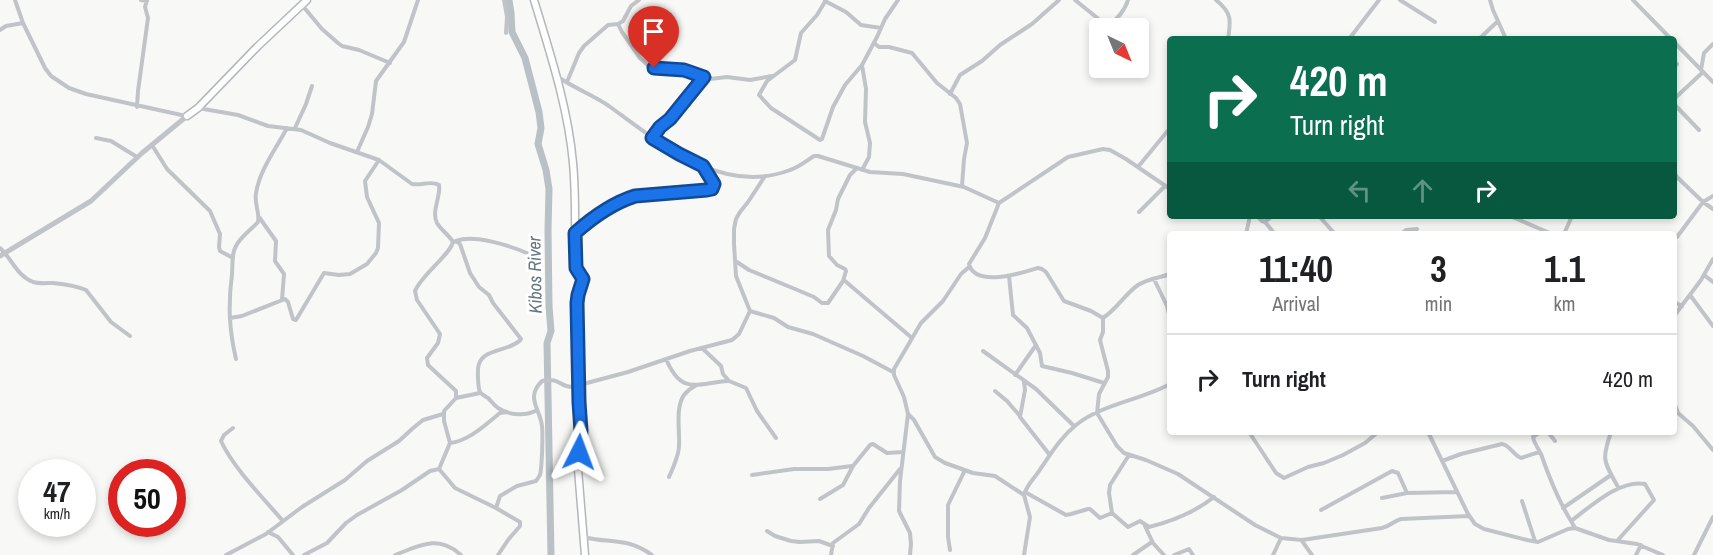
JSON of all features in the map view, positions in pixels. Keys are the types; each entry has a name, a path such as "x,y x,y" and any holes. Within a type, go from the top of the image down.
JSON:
{"main road":[{"path":"534,0 558,76 573,160 576,196 576,268 583,279 577,303 581,431 578,469 585,555"},
{"path":"187,116 198,108 257,47 305,3"}],"street":[{"path":"15,0 23,23 51,76 75,91 138,107 187,116"},
{"path":"138,107 147,18 145,6 147,0 141,0"},
{"path":"357,152 372,114 376,81 404,42 418,0"},
{"path":"504,0 507,17 506,33"},
{"path":"567,82 579,53 608,25 618,24 625,19 636,0"},
{"path":"880,28 861,26 846,12 826,1 801,33 795,60 764,85 760,97 771,108 820,141 832,107 845,85 862,64 885,19 898,0"},
{"path":"950,94 960,75 1021,32 1059,0"},
{"path":"1075,0 1106,25 1112,23 1128,0"},
{"path":"1216,0 1229,14 1231,21 1228,36"},
{"path":"1351,36 1379,0"},
{"path":"1400,0 1435,22"},
{"path":"1490,0 1505,36"},
{"path":"1633,0 1668,36"},
{"path":"305,3 322,28 342,46 359,50 390,63"},
{"path":"1482,36 1498,21"},
{"path":"0,30 6,26 23,23"},
{"path":"618,24 637,55 649,66 684,70 715,79 727,77 750,80 773,76"},
{"path":"874,43 879,47 912,53 937,83 960,104 967,138 962,186"},
{"path":"1677,96 1702,71 1704,53 1713,44"},
{"path":"1677,45 1713,82"},
{"path":"862,64 866,89 865,122 870,143 869,158 862,170"},
{"path":"558,76 595,97 652,138 679,154 703,166 734,176 765,176 792,170 814,156 825,157 870,172 903,174 962,186 999,203"},
{"path":"652,138 704,77"},
{"path":"295,128 312,86"},
{"path":"1677,107 1699,129"},
{"path":"198,108 238,115 268,126 295,128 379,160 412,184 439,184 435,218 440,226 460,244 470,273 521,339 516,344 496,350 480,361 478,367 480,393 498,408 506,411 527,415 537,410"},
{"path":"3,254 91,201 187,116"},
{"path":"282,300 284,274 275,261 276,240 260,217 255,203 258,186 267,162 287,128"},
{"path":"1138,167 1167,132"},
{"path":"96,138 111,141 138,157"},
{"path":"152,146 167,168 210,211 220,234 220,251 233,258"},
{"path":"893,372 921,323 943,301 961,274 969,267 985,238 999,203 1036,177 1070,156 1107,149 1165,186 1139,212"},
{"path":"230,318 286,300 293,319 296,320 324,273 350,274 367,264 378,248 379,223 367,197 365,181 379,160"},
{"path":"575,233 599,214 635,196 712,189 714,184 703,166"},
{"path":"736,262 748,270 814,297 822,303 828,303 846,271 837,266 829,256 828,230 838,199 856,168"},
{"path":"496,507 500,496 517,486 536,481 540,475 543,430 534,397 540,383 546,380 558,380 568,387 579,385 735,338 739,334 750,311 736,276 734,244 736,219 765,176"},
{"path":"1677,177 1713,209"},
{"path":"1677,237 1703,202 1713,196"},
{"path":"236,359 230,318 235,246 260,217"},
{"path":"1260,219 1271,231"},
{"path":"1265,222 1268,219"},
{"path":"1322,219 1332,231"},
{"path":"1517,219 1545,231"},
{"path":"1405,231 1417,229"},
{"path":"456,398 456,391 428,365 427,358 438,343 440,334 415,294 417,287 455,241 463,239 494,243 529,254"},
{"path":"0,248 17,271 34,283 54,283 86,290 111,322 130,336"},
{"path":"1677,312 1713,259"},
{"path":"969,267 982,276 992,277 1009,276 1042,268 1064,301 1103,318"},
{"path":"1103,318 1138,286 1167,275"},
{"path":"1704,275 1713,282"},
{"path":"1009,276 1013,315 1025,326 1036,345 1043,367 1104,383"},
{"path":"1154,279 1167,306"},
{"path":"845,281 912,338"},
{"path":"1690,295 1713,326"},
{"path":"1677,304 1682,306"},
{"path":"750,311 774,318 788,327 813,334 893,372 904,397 908,414 901,468 899,510 910,533 910,555"},
{"path":"1103,318 1103,332 1100,340 1108,371 1099,394 1096,413 1117,446 1124,453 1178,474 1255,525 1281,538 1302,540 1382,528 1401,519 1469,516"},
{"path":"1015,375 1036,345"},
{"path":"702,348 721,366 723,374 729,381 746,388 757,411 776,438"},
{"path":"983,351 1036,389 1074,426"},
{"path":"666,359 679,380 695,386 729,381"},
{"path":"1020,417 1025,390 1024,381"},
{"path":"1023,555 1030,517 1024,494 1029,482 1064,436 1074,426 1096,413 1167,385"},
{"path":"669,477 679,449 679,414 682,400 686,393 695,386"},
{"path":"995,391 1007,401 1049,454"},
{"path":"226,555 268,532 345,480 367,461 399,441 423,420 443,414 456,398 480,393"},
{"path":"1677,410 1713,450"},
{"path":"450,443 472,434 506,411"},
{"path":"440,469 450,443 443,414"},
{"path":"908,414 914,420 935,457 945,463 995,476 1024,494 1066,515 1088,508 1100,518 1112,513"},
{"path":"234,428 224,435 221,441 224,448 283,521"},
{"path":"1251,435 1276,473 1284,478 1343,455 1365,443 1374,435"},
{"path":"1429,435 1456,492 1475,524 1490,531 1535,541 1575,528 1617,541 1641,545 1663,555"},
{"path":"1536,435 1533,438 1555,493 1575,528"},
{"path":"1550,435 1555,441"},
{"path":"1610,435 1604,457 1618,487"},
{"path":"820,499 843,484 853,466 873,444 887,453 903,452"},
{"path":"1442,461 1502,444 1521,458 1539,452"},
{"path":"1129,455 1110,485 1109,493 1112,513 1128,527 1140,521 1149,527 1181,517 1214,497"},
{"path":"752,475 794,469 853,466"},
{"path":"831,555 836,539 859,524 901,468"},
{"path":"440,469 454,488 518,520 520,524 498,555"},
{"path":"304,555 327,543 338,530 357,515 402,490 430,471 440,469"},
{"path":"950,550 948,505 965,470"},
{"path":"1321,510 1392,471 1398,473 1407,493"},
{"path":"1563,507 1611,475"},
{"path":"1571,521 1618,487 1643,483 1647,485 1655,498 1617,541"},
{"path":"1382,498 1407,493 1456,492"},
{"path":"1522,501 1535,541"},
{"path":"1694,555 1713,517"},
{"path":"1145,525 1154,543 1164,555"},
{"path":"767,531 791,541 819,541 833,546"},
{"path":"268,532 278,537 293,555"},
{"path":"584,537 631,543 652,555"},
{"path":"1273,555 1281,538"},
{"path":"1302,540 1312,555"},
{"path":"395,555 430,543 451,547 461,555"},
{"path":"1133,555 1148,543 1154,543"},
{"path":"1636,555 1641,545"},
{"path":"1174,555 1189,549 1193,555"}],"waterway":[{"name":"Kibos River","path":"509,0 512,32 525,58 539,112 541,128 538,144 549,189 551,331 547,343 551,555"}],"route":[{"path":"579,452 581,431 577,303 583,279 576,268 575,233 599,214 635,196 707,190 714,187 703,166 652,138 704,77 684,70 654,68"}]}
